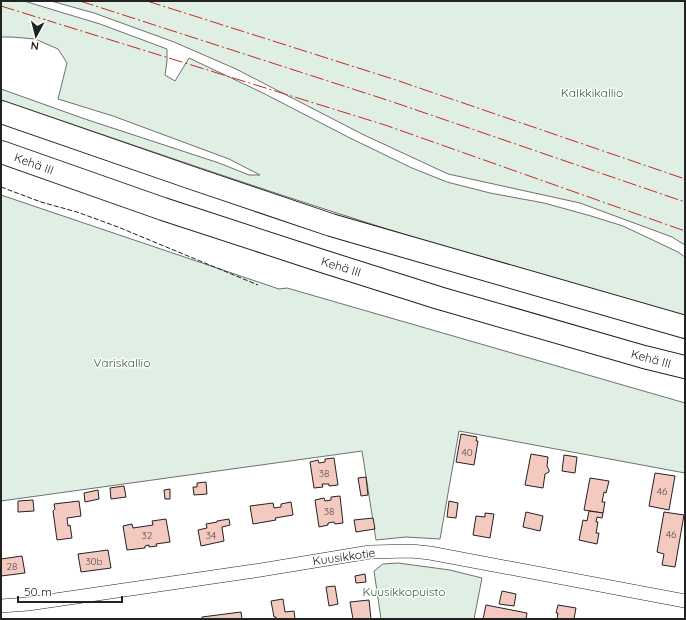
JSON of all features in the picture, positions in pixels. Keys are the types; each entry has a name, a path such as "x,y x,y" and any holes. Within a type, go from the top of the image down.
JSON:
{"highway":[{"path":"1,112 331,224 685,327"},
{"name":"Kehä III","path":"1,152 164,209 326,262 462,304 644,357 685,367"}],"street":[{"name":"Kuusikkotie","path":"1,606 28,604 254,571 370,552 411,551 430,553 685,601"}],"green space":[{"path":"1,1 24,1 100,24 167,49 165,75 175,81 189,58 263,93 412,168 447,182 490,193 544,203 623,226 678,252 685,257 685,317 534,274 336,213 1,100 1,89 85,119 219,163 249,175 260,175 229,159 113,116 58,99 67,63 58,49 35,39 1,37"},
{"name":"Kalkkikallio","path":"51,1 685,1 685,245 672,237 580,203 448,174 362,134 236,69 174,42 94,13"},
{"name":"Variskallio","path":"1,195 279,289 287,288 685,403 685,473 459,431 440,539 406,537 376,540 362,451 1,501"},
{"name":"Kuusikkopuisto","path":"398,563 450,570 482,578 474,619 381,619 374,571 383,564"}],"building":[{"path":"461,434 477,437 476,441 478,441 474,465 456,462"},
{"path":"531,454 548,457 547,466 549,472 545,474 543,488 525,485"},
{"path":"564,455 577,457 575,473 562,471"},
{"path":"334,458 338,485 329,486 329,484 322,484 323,487 314,488 310,462 318,460 319,463 325,462 325,459"},
{"path":"655,473 675,476 669,510 649,506"},
{"path":"366,477 368,495 361,496 358,478"},
{"path":"590,478 609,481 606,493 604,492 602,502 605,502 603,513 584,510"},
{"path":"206,482 207,494 194,495 193,487 197,487 197,483"},
{"path":"124,486 126,497 111,499 110,488"},
{"path":"170,489 170,499 165,499 164,490"},
{"path":"98,490 99,499 85,502 84,493"},
{"path":"340,496 343,523 328,523 328,525 319,527 315,500 324,498 325,501 331,500 331,497"},
{"path":"33,500 34,511 18,512 18,501"},
{"path":"79,501 81,516 67,518 68,526 70,525 72,538 57,540 53,511 55,509 54,504"},
{"path":"449,501 458,503 456,518 447,517"},
{"path":"291,502 293,515 253,524 250,506 273,503 274,508 281,507 281,504"},
{"path":"589,511 603,513 602,518 597,517 596,522 598,522 596,533 599,533 597,544 579,540 583,520 587,521"},
{"path":"526,512 543,516 540,531 523,527"},
{"path":"664,512 684,515 675,567 662,565 664,554 657,552"},
{"path":"485,513 494,514 490,538 473,535 476,516 485,517"},
{"path":"373,518 375,529 356,532 354,520"},
{"path":"166,519 170,542 156,544 157,546 149,547 149,545 145,546 145,548 127,550 123,526 132,524 133,528 153,525 152,521"},
{"path":"229,519 230,525 222,527 224,541 201,546 198,530 207,528 206,524"},
{"path":"108,550 111,568 81,572 78,554"},
{"path":"22,556 25,573 1,576 1,559"},
{"path":"365,574 366,582 356,583 355,576"},
{"path":"335,586 338,604 329,606 326,587"},
{"path":"502,591 516,594 514,606 499,604"},
{"path":"283,599 285,612 294,611 295,619 276,619 276,617 274,617 271,601"},
{"path":"369,600 371,619 353,619 350,602"},
{"path":"486,605 527,613 526,619 483,619"},
{"path":"558,605 576,608 574,619 557,619 558,613 556,613"},
{"path":"241,612 242,619 202,619 202,617"}],"fence":[{"path":"1,187 41,202 77,212 118,227 258,285"}],"power":[{"path":"80,1 390,101 685,202"},
{"path":"147,1 396,80 685,179"},
{"path":"1,6 385,125 685,231"}]}
